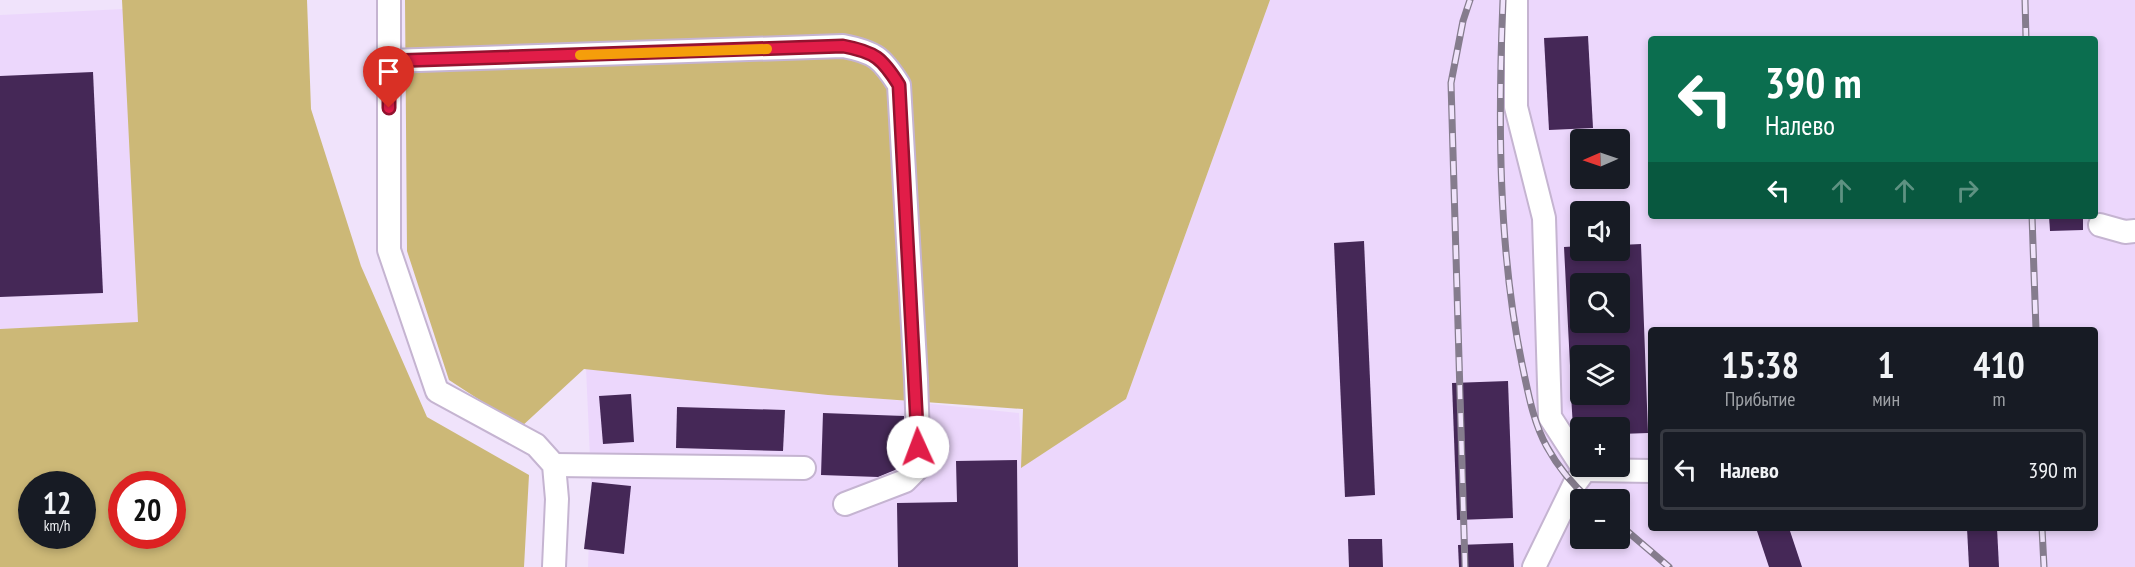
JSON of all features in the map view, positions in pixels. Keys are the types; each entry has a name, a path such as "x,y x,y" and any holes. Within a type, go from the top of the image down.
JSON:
{"street":[{"path":"389,0 389,250 437,391 536,445 554,465 557,499 554,567"},
{"path":"1516,0 1516,107 1544,218 1550,417 1570,447"},
{"path":"389,61 843,46 863,50 884,61 899,85 919,466 904,482 845,504"},
{"path":"2100,225 2125,232 2135,231"},
{"path":"554,465 804,468"},
{"path":"1630,470 1648,471"},
{"path":"1534,567 1578,477"}],"shaded area":[{"path":"122,0 307,0 311,109 361,266 427,417 529,475 524,567 0,567 0,329 138,322"},
{"path":"405,0 1270,0 1126,399 1021,468 1023,409 828,395 584,369 521,427 449,380 407,251"},
{"path":"1270,0 2135,0 2135,567 588,567 591,480 586,368 1019,413 1022,467 1126,399"},
{"path":"124,9 138,323 0,329 0,15"}],"building":[{"path":"1588,36 1593,128 1549,130 1544,38"},
{"path":"93,72 103,293 0,297 0,76"},
{"path":"2049,219 2083,219 2083,230 2050,231"},
{"path":"1364,241 1375,495 1345,497 1334,243"},
{"path":"1641,244 1648,433 1630,434 1630,417 1572,417 1572,405 1630,405 1630,345 1570,345 1570,365 1564,247 1570,247 1570,261 1630,261 1630,245"},
{"path":"1508,381 1513,518 1457,520 1452,383"},
{"path":"631,394 634,442 603,444 599,396"},
{"path":"677,407 785,410 783,451 676,448"},
{"path":"823,413 904,416 905,462 895,470 878,477 821,475"},
{"path":"1017,460 1018,567 898,567 897,503 957,502 956,461"},
{"path":"592,482 631,486 624,554 584,549"},
{"path":"1757,531 1790,531 1802,567 1769,567"},
{"path":"1967,531 1997,531 1999,567 1969,567"},
{"path":"1348,539 1382,539 1383,567 1349,567"},
{"path":"1513,543 1514,567 1459,567 1458,545"}],"railway":[{"path":"1465,567 1451,83 1463,21 1470,0"},
{"path":"1503,0 1500,137 1504,229 1514,320 1529,396 1542,437 1561,469 1579,489"},
{"path":"2025,0 2026,36"},
{"path":"2032,219 2036,327"},
{"path":"2042,531 2044,567"},
{"path":"1630,534 1669,567"}],"slow traffic":[{"path":"580,55 767,49"}],"route":[{"path":"389,108 389,61 843,46 863,50 884,61 899,85 918,447"}]}
